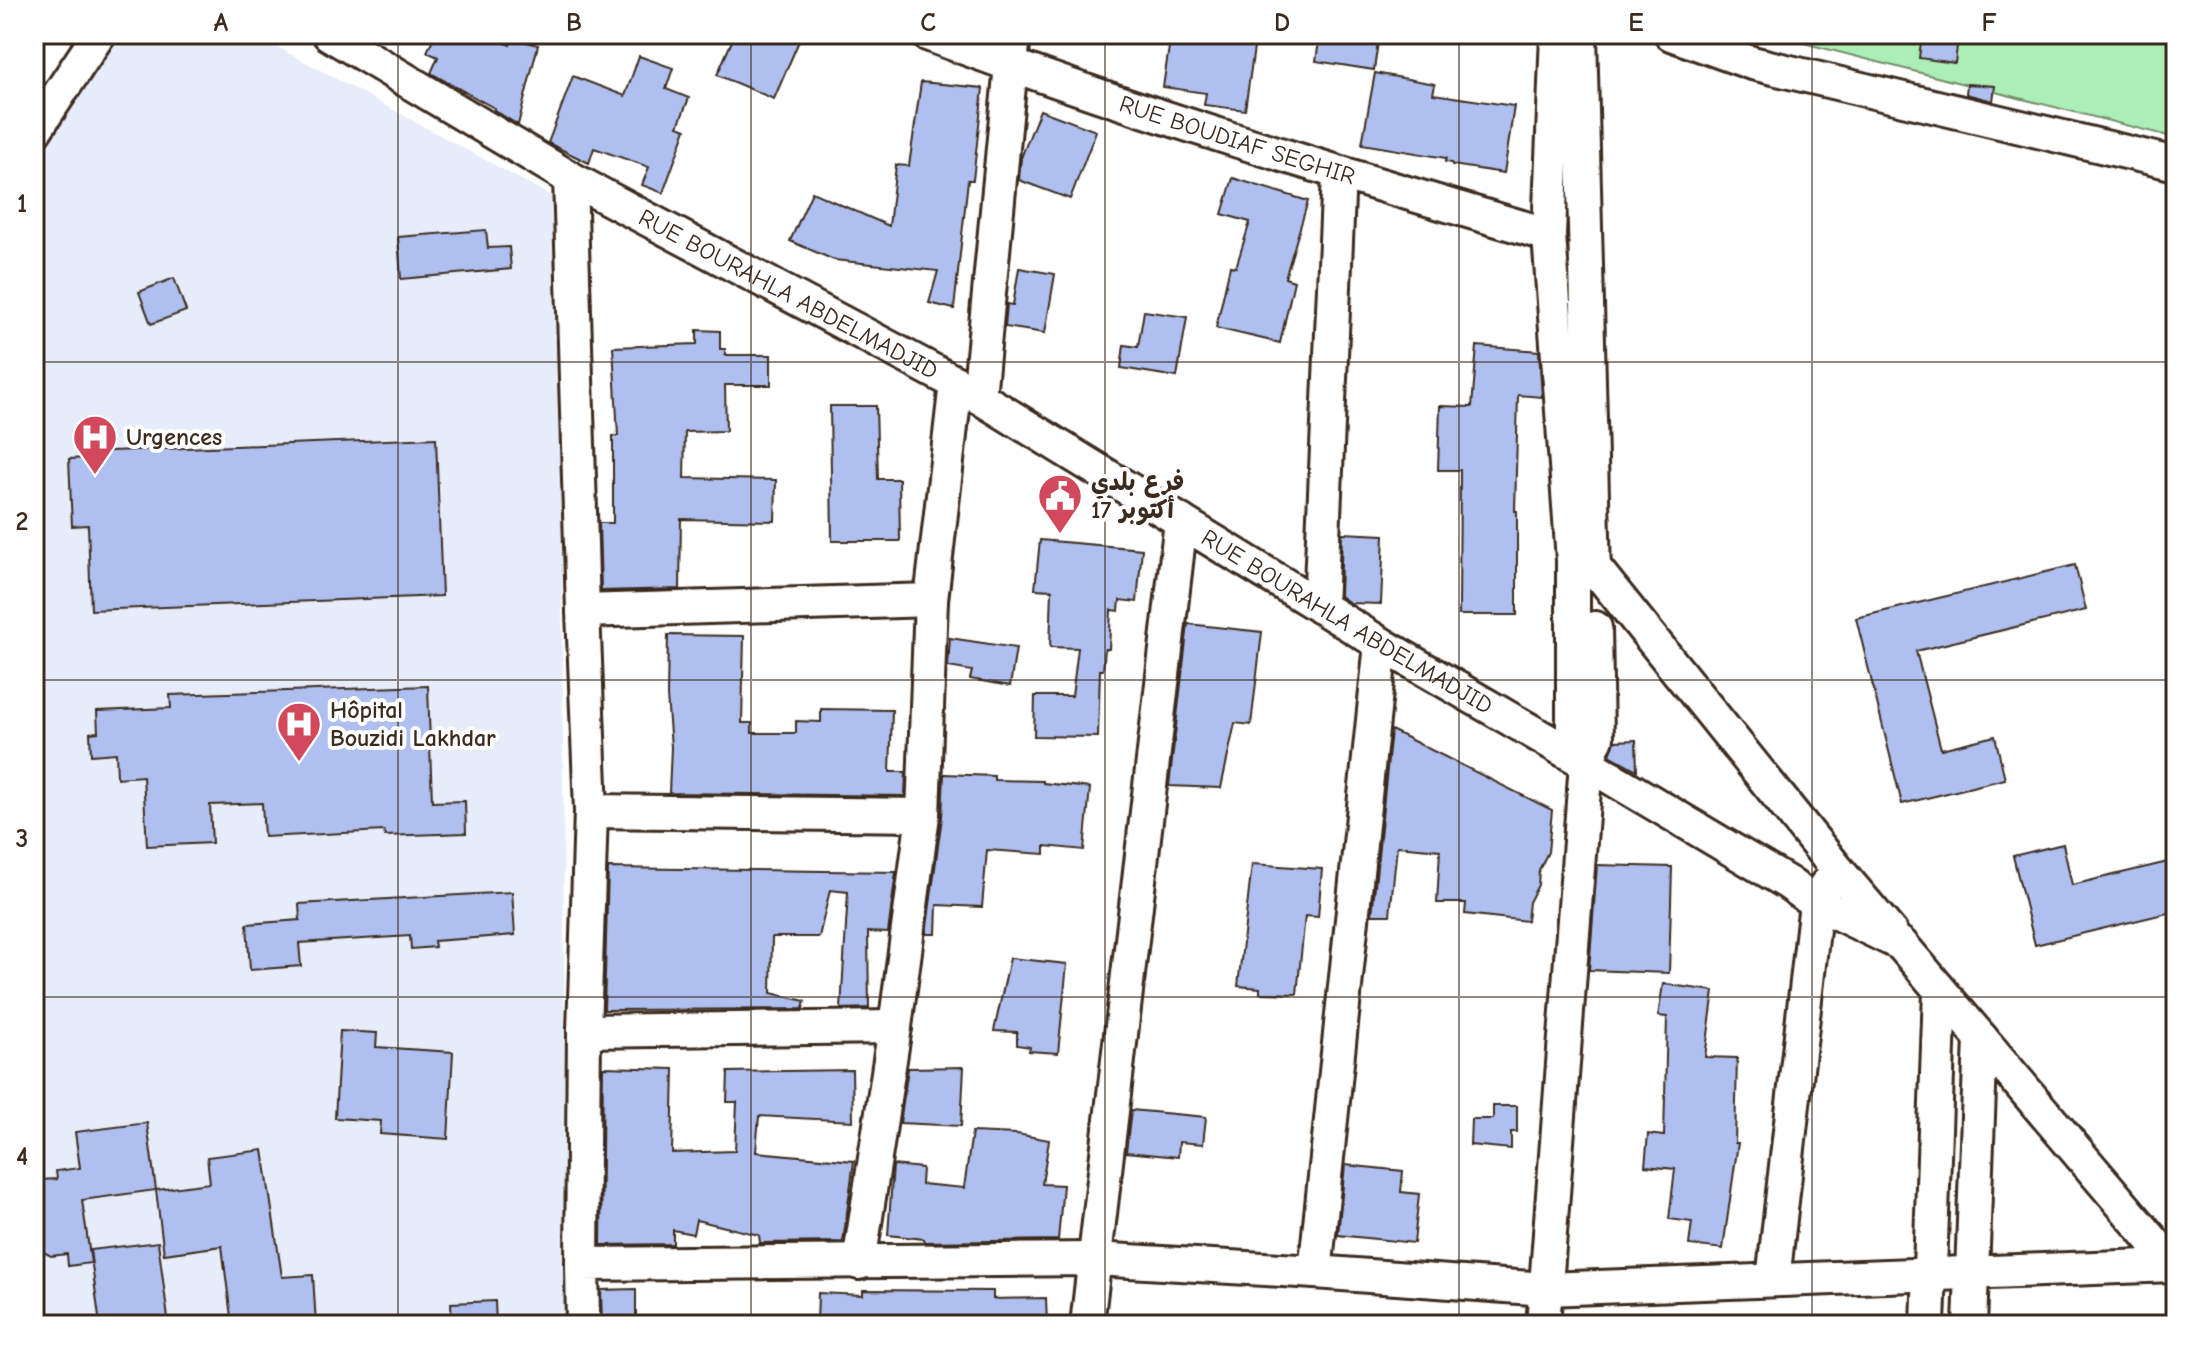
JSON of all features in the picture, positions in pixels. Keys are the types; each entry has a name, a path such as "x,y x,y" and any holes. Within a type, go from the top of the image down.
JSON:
{"street":[{"path":"34,132 99,34"},
{"name":"RUE BOURAHLA ABDELMADJID","path":"329,34 570,178 968,390 1381,644 1788,883 1816,903 1901,944"},
{"name":"RUE BOUDIAF SEGHIR","path":"927,34 1012,50 1339,173 1549,235"},
{"path":"1557,34 1549,235 1573,560 1573,732 1586,763"},
{"path":"1543,1325 1586,763 1597,738 1580,34"},
{"path":"1671,34 1752,63 2176,164"},
{"path":"859,1263 923,815 931,600 968,390 1012,50"},
{"path":"1320,607 1339,173"},
{"path":"570,178 591,811 584,1031 583,1325"},
{"path":"1087,1325 1181,521"},
{"path":"1594,567 1836,868 2174,1266"},
{"path":"583,611 931,600"},
{"path":"1315,1272 1381,644"},
{"path":"591,811 923,815"},
{"path":"1773,1280 1816,903 1836,868"},
{"path":"1928,1325 1940,991"},
{"path":"584,1031 895,1027"},
{"path":"1970,1325 1981,1038"},
{"path":"582,1264 1095,1259 1546,1289 2174,1266"}],"shaded area":[{"name":"Hôpital Bouzidi Lakhdar","path":"119,34 254,34 560,201 566,1325 34,1325 34,166"}],"green space":[{"path":"1768,34 2176,34 2176,138"}],"building":[{"path":"435,34 486,34 510,45 512,38 538,45 518,125 431,73 438,57 427,52"},
{"path":"735,34 802,34 774,99 717,75"},
{"path":"1171,34 1256,34 1245,110 1204,105 1206,93 1163,87"},
{"path":"1320,34 1379,34 1374,70 1316,61"},
{"path":"1922,34 1958,38 1955,63 1919,58"},
{"path":"639,56 673,68 666,89 689,98 678,126 686,129 663,193 642,185 649,167 594,148 589,163 548,143 573,76 625,96"},
{"path":"1375,73 1435,84 1433,94 1514,106 1504,173 1452,165 1445,162 1446,158 1362,144"},
{"path":"921,82 983,88 973,180 968,180 954,309 929,303 938,271 834,260 790,241 812,192 889,226 896,165 909,166"},
{"path":"1967,84 1995,86 1993,101 1966,94"},
{"path":"1040,110 1096,131 1070,199 1019,180 1021,158"},
{"path":"1233,178 1308,201 1285,278 1294,281 1280,343 1216,328 1230,266 1236,267 1250,222 1222,214"},
{"path":"486,230 488,248 509,247 511,269 401,279 398,237"},
{"path":"1019,268 1055,274 1045,333 1005,327 1007,304 1013,305"},
{"path":"174,278 186,311 151,324 139,292"},
{"path":"1144,311 1187,317 1177,377 1121,368 1124,345 1138,347"},
{"path":"697,330 720,331 720,349 725,349 725,355 771,355 771,385 725,385 726,431 685,432 684,478 776,480 775,521 681,519 680,589 601,591 599,523 613,523 613,436 618,436 613,347 697,344"},
{"path":"1477,346 1539,351 1542,397 1518,395 1515,511 1517,615 1459,615 1460,470 1438,470 1440,406 1472,407"},
{"path":"830,406 876,406 878,479 899,479 900,541 832,541"},
{"path":"436,438 442,596 91,610 88,525 72,526 69,459 87,458 87,452"},
{"path":"1342,533 1384,535 1381,604 1350,603 1340,596"},
{"path":"1040,540 1142,549 1137,602 1120,600 1119,611 1111,610 1109,649 1105,649 1103,670 1100,670 1098,737 1034,736 1035,696 1072,696 1078,648 1050,647 1052,590 1035,589"},
{"path":"2075,565 2086,610 1916,651 1941,749 1995,736 2005,779 1902,804 1856,618"},
{"path":"1188,624 1262,632 1251,725 1235,723 1221,788 1169,786"},
{"path":"668,635 744,636 742,723 752,723 752,733 796,733 796,721 821,722 821,709 892,710 890,772 906,772 905,796 669,793"},
{"path":"950,638 1016,648 1010,686 970,679 972,671 948,667"},
{"path":"428,686 432,802 465,801 466,833 385,836 384,831 264,837 262,803 210,805 212,843 147,846 143,776 117,778 116,753 91,755 90,733 98,732 97,711 171,708 170,695"},
{"path":"1391,730 1552,810 1548,852 1529,902 1527,921 1465,914 1466,903 1437,903 1440,850 1397,846 1390,915 1372,915"},
{"path":"1636,740 1637,770 1610,755 1615,741"},
{"path":"944,774 994,776 994,780 1043,781 1090,788 1084,850 1045,846 1045,854 987,850 982,907 937,905 936,934 926,934 942,817"},
{"path":"2063,844 2072,885 2176,860 2176,911 2035,945 2013,856"},
{"path":"1252,864 1322,869 1318,917 1305,916 1297,994 1260,993 1260,988 1238,986"},
{"path":"1597,865 1672,867 1669,973 1589,970"},
{"path":"608,868 896,872 888,933 868,932 869,1008 841,1009 848,892 830,890 819,937 772,937 771,993 805,1001 803,1009 604,1010"},
{"path":"512,892 515,935 434,941 435,947 411,949 410,936 299,943 301,966 250,970 247,924 300,920 299,904"},
{"path":"1010,958 1067,964 1058,1053 1029,1051 1030,1047 1017,1045 1017,1032 994,1031"},
{"path":"1663,984 1714,991 1705,1057 1737,1058 1735,1143 1738,1143 1723,1249 1689,1245 1692,1222 1669,1219 1675,1169 1645,1166 1648,1134 1664,1136 1667,1017 1658,1016"},
{"path":"340,1031 377,1033 376,1047 453,1052 448,1139 380,1134 381,1121 335,1118"},
{"path":"603,1067 674,1069 672,1153 735,1151 737,1102 727,1102 728,1072 852,1070 853,1121 759,1116 756,1152 854,1161 843,1242 760,1243 759,1235 696,1220 693,1234 673,1230 673,1244 601,1245"},
{"path":"964,1067 961,1126 900,1123 908,1068"},
{"path":"1493,1106 1517,1106 1517,1132 1511,1132 1511,1149 1470,1145 1471,1119 1493,1119"},
{"path":"1131,1110 1206,1117 1203,1144 1179,1142 1178,1157 1126,1152"},
{"path":"147,1123 156,1190 82,1200 91,1263 68,1266 67,1254 51,1256 34,1247 34,1187 41,1180 57,1179 56,1171 80,1168 75,1132"},
{"path":"972,1132 1017,1134 1049,1140 1042,1184 1063,1185 1058,1240 924,1242 924,1239 888,1235 893,1165 922,1168 921,1184 964,1188"},
{"path":"263,1150 282,1277 313,1275 316,1325 232,1325 222,1246 164,1254 156,1190 210,1183 207,1157"},
{"path":"1345,1165 1403,1171 1401,1192 1419,1194 1414,1243 1338,1235"},
{"path":"158,1242 168,1318 164,1318 165,1325 100,1325 90,1250"},
{"path":"636,1289 636,1325 602,1325 601,1290"},
{"path":"863,1290 993,1291 993,1299 1046,1298 1047,1325 817,1325 818,1293 863,1295"},
{"path":"495,1301 496,1325 452,1325 451,1303"}],"place":[{"name":"Urgences","path":"95,476"},
{"name":"فرع بلدي 17 أكتوبر","path":"1060,535"},
{"name":"Hôpital Bouzidi Lakhdar","path":"299,763"}]}
